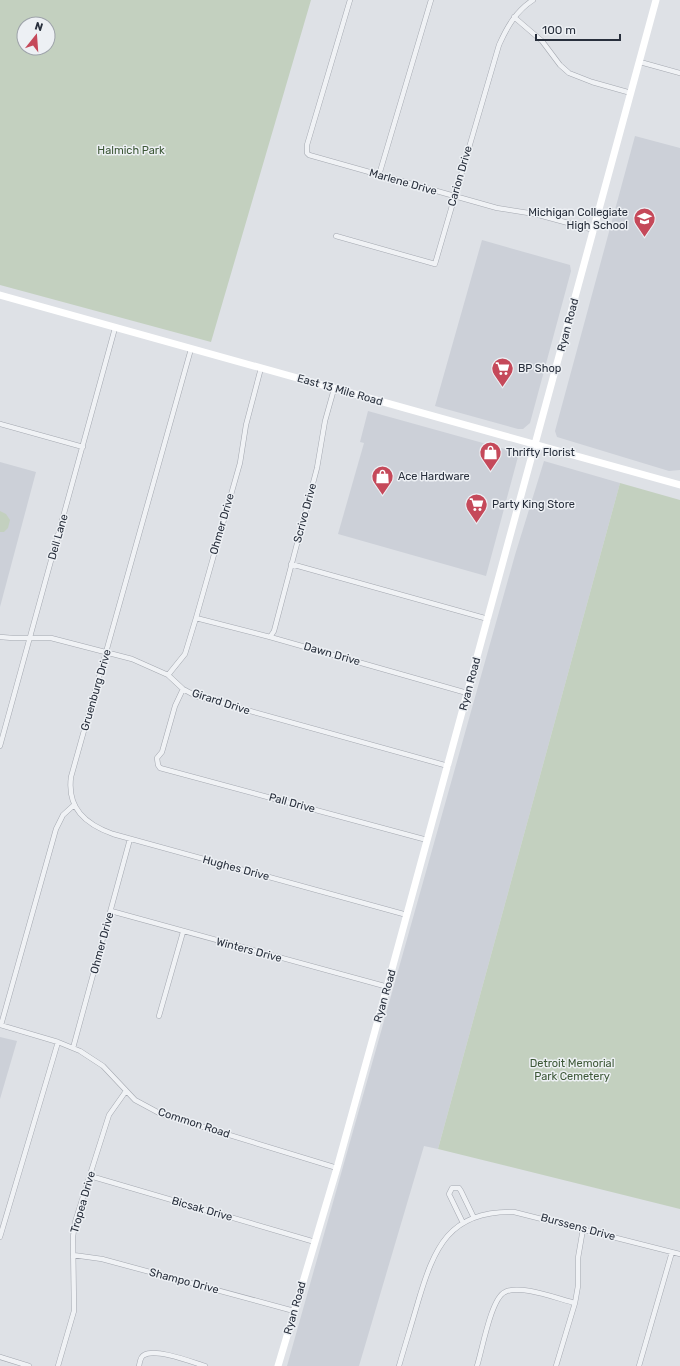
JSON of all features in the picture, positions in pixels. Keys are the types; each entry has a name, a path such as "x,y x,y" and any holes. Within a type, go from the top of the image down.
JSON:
{"main road":[{"name":"Ryan Road","path":"278,1366 337,1168 388,987 656,0"},
{"name":"East 13 Mile Road","path":"0,295 680,485"}],"street":[{"name":"Marlene Drive","path":"350,0 307,145 307,153 315,157 497,208 534,214 594,230"},
{"path":"379,175 431,0"},
{"name":"Carion Drive","path":"336,236 435,264 493,63 503,36 514,17 522,8 533,0"},
{"path":"514,17 542,41 568,73 592,82 631,93"},
{"path":"640,62 680,73"},
{"name":"Dell Lane","path":"0,746 116,328"},
{"name":"Gruenburg Drive","path":"74,805 71,796 71,777 191,349"},
{"name":"Ohmer Drive","path":"168,675 185,654 196,618 240,463 246,425 261,368"},
{"name":"Scrivo Drive","path":"270,637 274,630 317,468 325,421 334,389"},
{"path":"0,424 83,447"},
{"path":"291,564 488,619"},
{"name":"Dawn Drive","path":"196,618 270,637 467,693"},
{"name":"Girard Drive","path":"0,636 13,638 51,638 106,652 145,664 168,675 183,689 196,696 263,716 448,766"},
{"name":"Pall Drive","path":"183,689 175,706 162,752 157,758 160,768 427,840"},
{"path":"0,1025 56,830 63,815 74,805"},
{"name":"Hughes Drive","path":"74,805 89,823 100,830 407,915"},
{"name":"Ohmer Drive","path":"73,1048 130,839"},
{"name":"Winters Drive","path":"111,911 183,932 388,987"},
{"path":"159,1016 183,932"},
{"name":"Common Road","path":"0,1025 58,1042 73,1048 103,1066 136,1100 161,1114 337,1168"},
{"path":"0,1237 58,1042"},
{"name":"Tropea Drive","path":"58,1366 74,1311 73,1255 75,1222 109,1115 126,1091"},
{"name":"Bicsak Drive","path":"90,1176 315,1242"},
{"path":"463,1223 448,1194 452,1188 459,1188 474,1218"},
{"name":"Burssens Drive","path":"399,1366 431,1261 441,1242 463,1223 474,1218 488,1213 514,1212 680,1254"},
{"path":"556,1366 578,1286 578,1258 582,1229"},
{"path":"639,1366 672,1252"},
{"name":"Shampo Drive","path":"73,1255 102,1259 294,1311"},
{"path":"477,1366 495,1304 502,1293 513,1289 574,1303"},
{"path":"139,1366 141,1358 144,1355 154,1353 205,1366"},
{"path":"0,1357 30,1366"}],"shaded area":[{"path":"635,136 680,148 680,470 669,471 557,437 555,431"},
{"path":"482,240 570,265 571,271 530,423 523,429 518,429 435,406"},
{"path":"368,411 519,453 486,576 338,534 364,443 360,442"},
{"path":"544,461 620,483 438,1149 424,1146 359,1366 287,1366 515,555"},
{"path":"0,462 36,472 0,607"},
{"path":"0,1037 17,1041 0,1099"}],"green space":[{"name":"Halmich Park","path":"0,0 311,0 211,342 0,285"},
{"name":"Detroit Memorial Park Cemetery","path":"620,483 680,500 680,1209 438,1149"},
{"path":"0,511 6,514 10,520 8,528 4,532 0,532"}],"place":[{"name":"Michigan Collegiate High School","path":"644,238"},
{"name":"BP Shop","path":"502,388"},
{"name":"Thrifty Florist","path":"490,472"},
{"name":"Ace Hardware","path":"383,496"},
{"name":"Party King Store","path":"476,524"}]}
